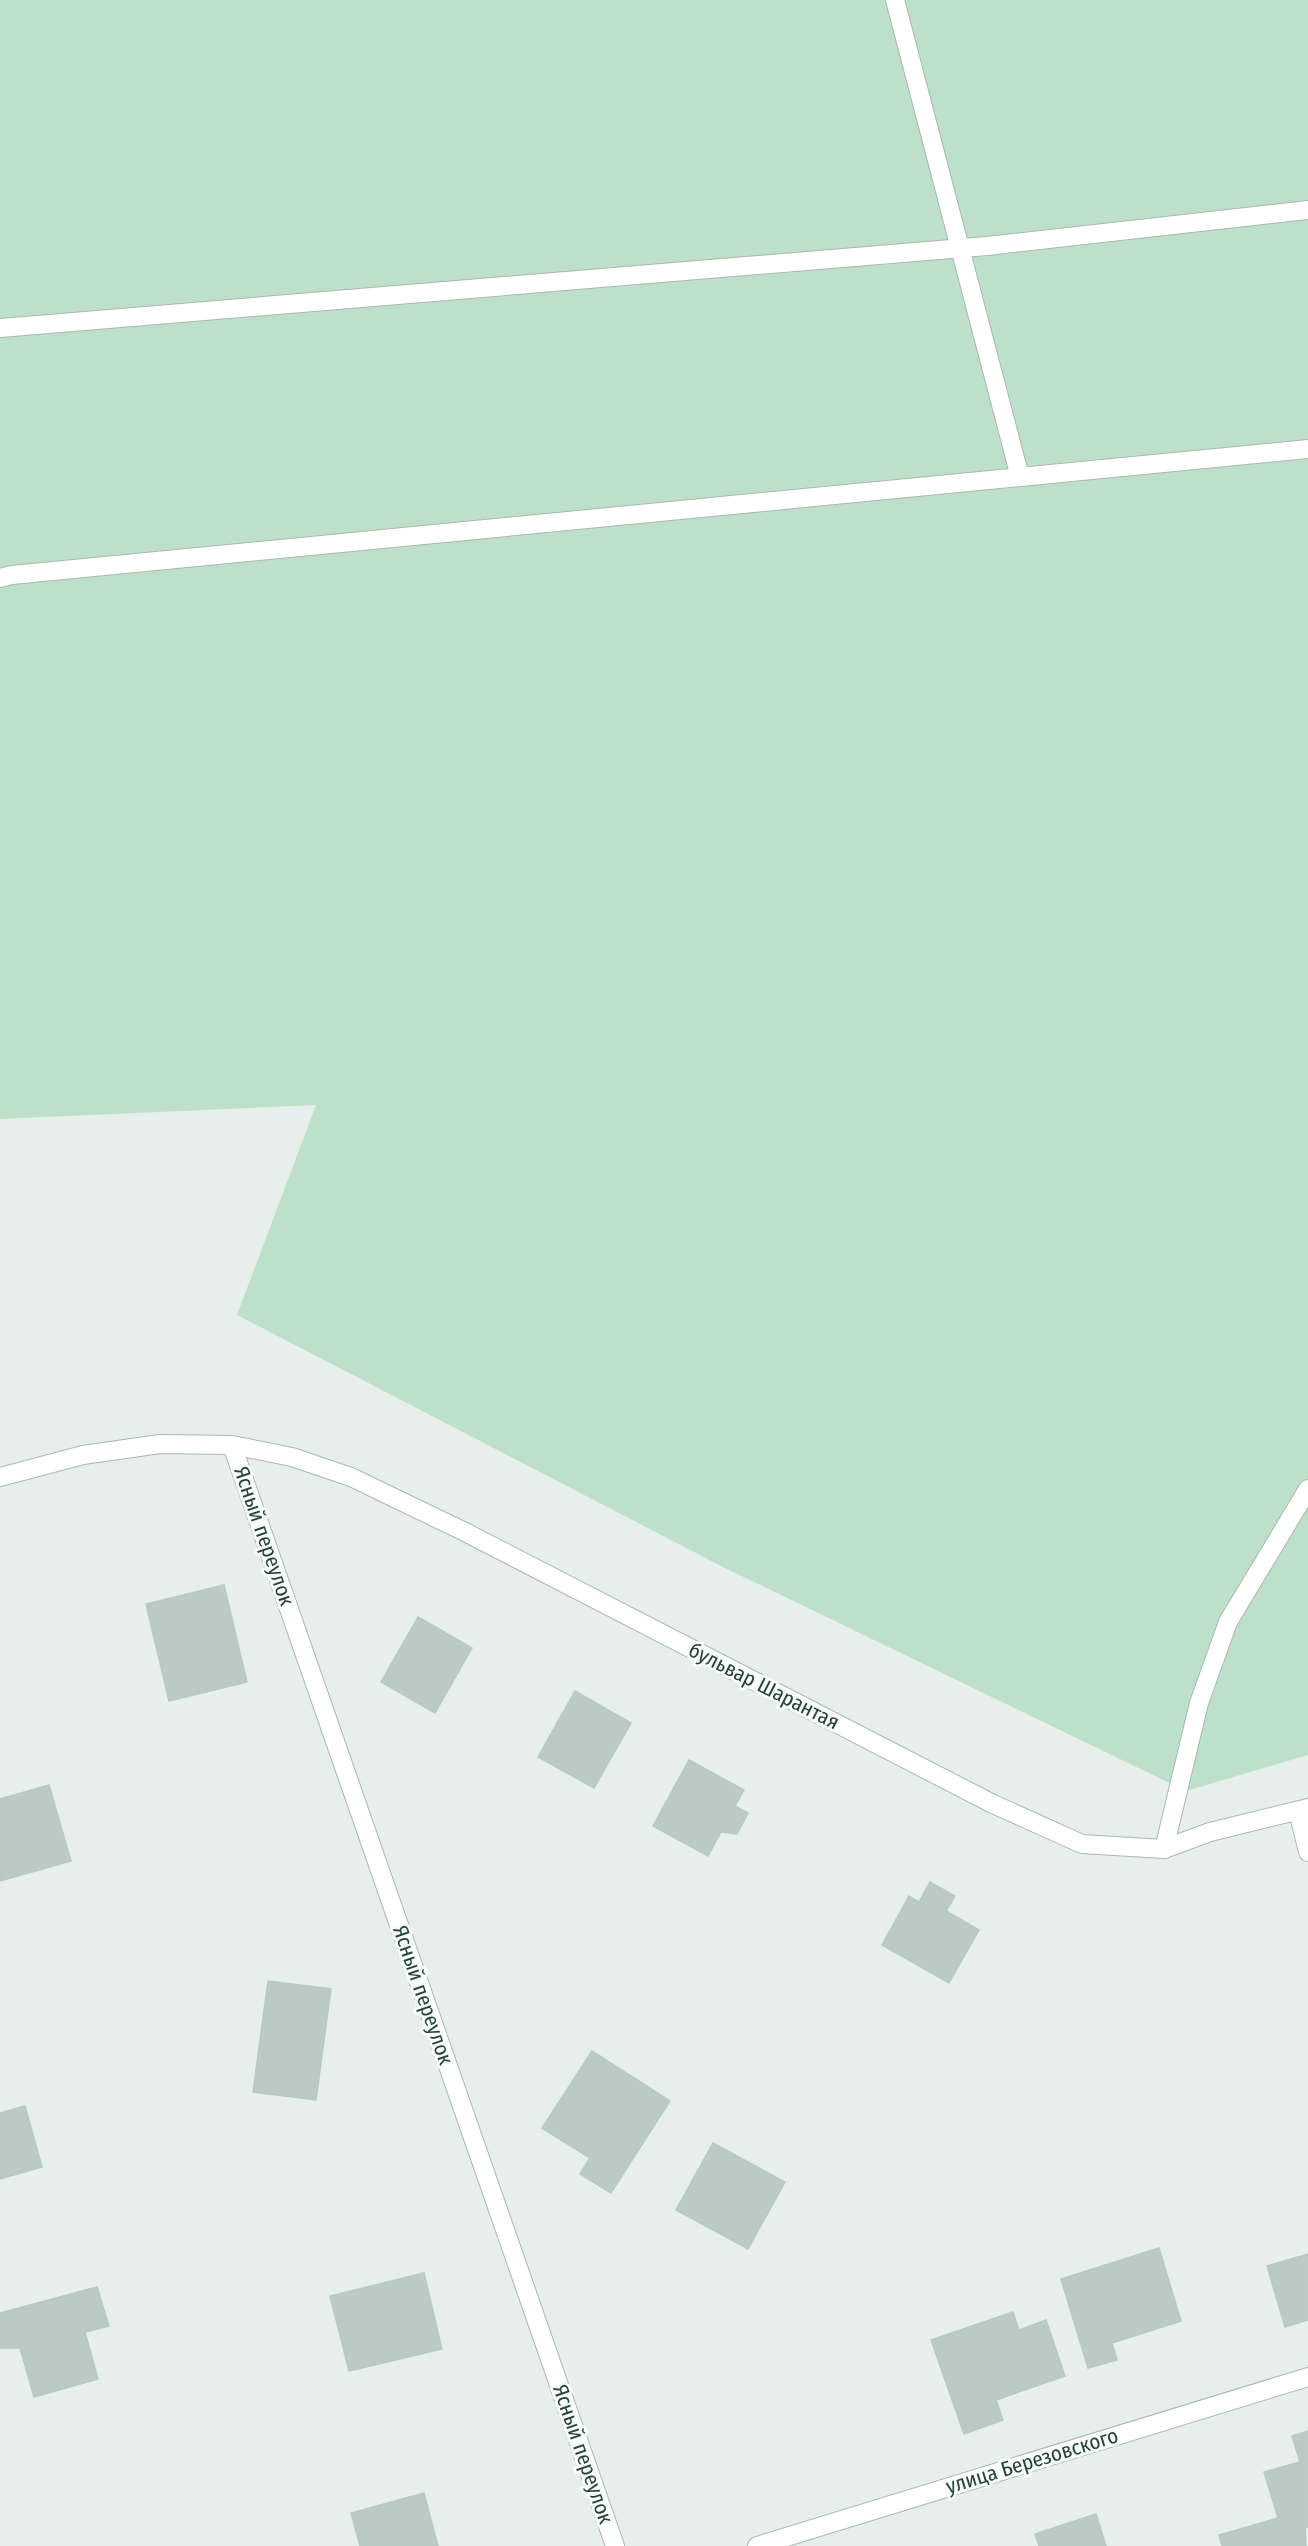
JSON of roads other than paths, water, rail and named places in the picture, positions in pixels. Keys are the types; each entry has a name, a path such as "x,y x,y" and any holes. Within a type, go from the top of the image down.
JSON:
{"street":[{"path":"896,0 1020,477"},
{"path":"0,328 987,246 1308,210"},
{"path":"0,578 24,573 1308,449"},
{"name":"бульвар Шарантая","path":"0,1477 83,1455 160,1444 232,1445 292,1457 351,1477 463,1531 993,1804 1082,1844 1164,1849 1210,1832 1303,1809"},
{"name":"Ясный переулок","path":"232,1445 615,2546"},
{"path":"1164,1849 1199,1703 1228,1622 1308,1489"},
{"path":"1303,1809 1308,1852"},
{"name":"улица Березовского","path":"756,2546 1308,2377"}]}
